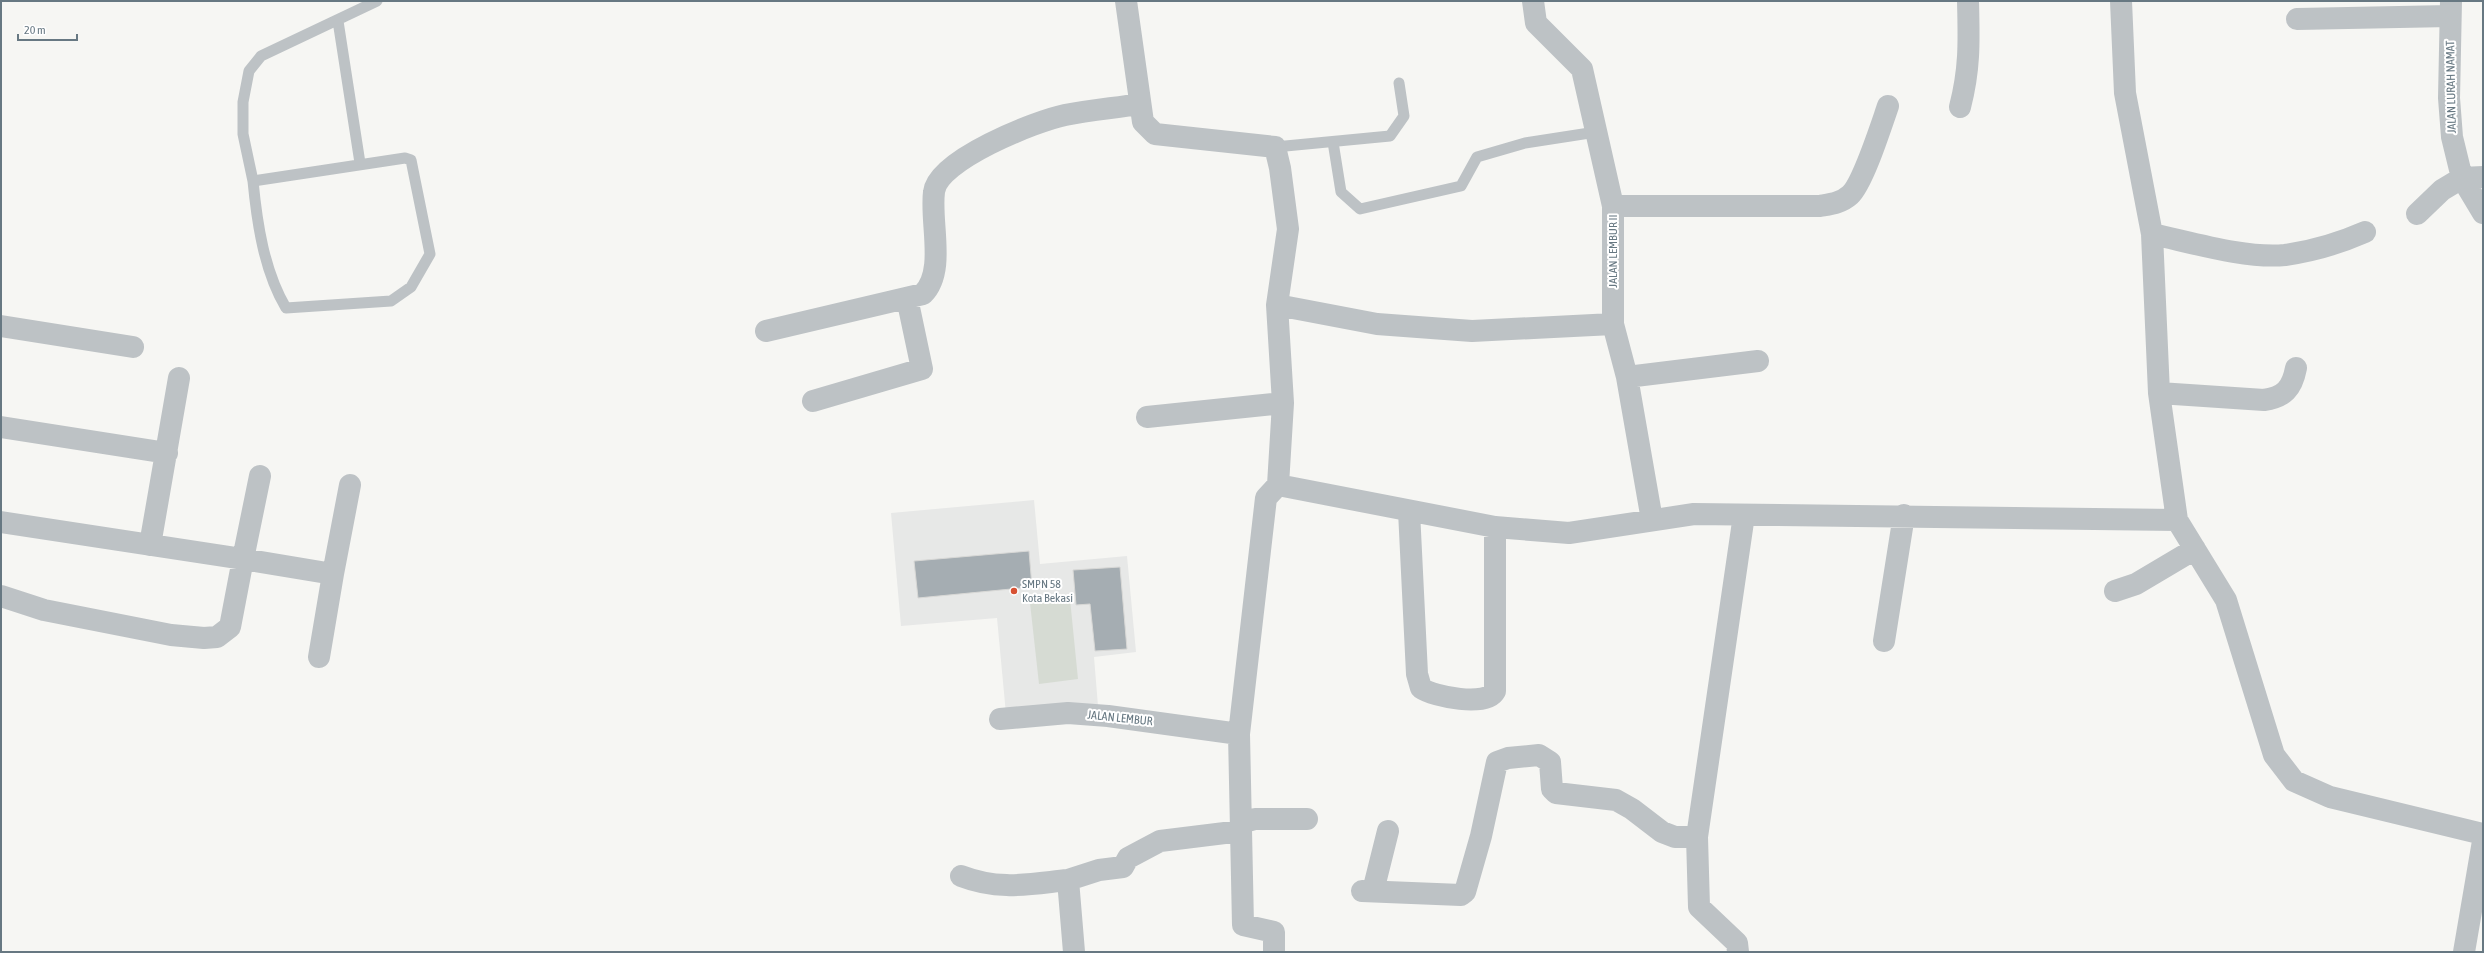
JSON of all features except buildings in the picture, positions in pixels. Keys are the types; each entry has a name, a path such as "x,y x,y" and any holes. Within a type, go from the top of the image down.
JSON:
{"street":[{"path":"1126,1 1143,122 1155,134 1275,147 1280,168 1288,229 1277,305 1283,403 1278,485 1266,498 1239,734 1243,925 1274,932 1274,952"},
{"name":"JALAN LEMBUR II","path":"1533,1 1536,23 1582,69 1613,206 1613,324 1627,376 1652,520"},
{"path":"1960,107 1968,76 1970,54 1968,1"},
{"path":"2121,1 2125,93 2152,234 2159,392 2177,520 2226,600 2274,755 2294,781 2330,797 2483,834"},
{"path":"2297,19 2450,9"},
{"name":"JALAN LURAH NAMAT","path":"2450,9 2449,98 2452,137 2462,178 2483,213"},
{"path":"766,331 922,294 930,287 935,271 934,190 942,175 956,162 1038,122 1065,115 1140,104"},
{"path":"1613,206 1820,206 1838,202 1850,195 1860,178 1888,106"},
{"path":"2417,214 2442,190 2462,178 2483,177"},
{"path":"2152,234 2258,255 2284,255 2343,242 2365,232"},
{"path":"813,401 922,368 907,298"},
{"path":"1277,305 1377,324 1472,331 1613,324"},
{"path":"1,326 133,347"},
{"path":"1627,376 1758,361"},
{"path":"2159,392 2264,400 2277,398 2288,392 2294,380 2296,368"},
{"path":"150,545 179,378"},
{"path":"1147,417 1283,403"},
{"path":"1,427 167,452"},
{"path":"1,596 44,610 172,635 204,638 217,637 230,627 242,559 260,476"},
{"path":"319,657 350,485"},
{"path":"1278,485 1495,527 1569,532 1694,514 1904,515 2177,520"},
{"path":"1409,511 1416,674 1421,688 1446,696 1482,700 1490,698 1495,691 1495,527"},
{"path":"1738,952 1737,943 1699,907 1697,838 1744,515"},
{"path":"1884,641 1904,515"},
{"path":"1,522 333,574"},
{"path":"2115,591 2136,584 2195,549"},
{"name":"JALAN LEMBUR","path":"1000,718 1068,713 1108,716 1239,734"},
{"path":"1388,831 1368,891 1461,895 1465,892 1481,836 1497,762 1508,758 1539,755 1550,762 1552,788 1556,793 1616,800 1632,809 1662,832 1674,837 1697,838"},
{"path":"961,876 982,884 1004,886 1068,880 1100,870 1123,867 1128,858 1160,842 1241,827 1255,819 1307,819"},
{"path":"2464,952 2482,851"},
{"path":"1068,880 1074,952"}],"lane":[{"path":"253,181 360,163 405,158 411,160 430,254 411,287 391,301 286,308 274,288 256,212 253,181 243,134 243,102 249,72 261,56 275,48 338,21 376,1"},
{"path":"338,21 360,163"},
{"path":"1275,147 1390,136 1404,116 1399,83"},
{"path":"1333,142 1341,192 1360,209 1461,186 1477,157 1525,143 1596,132"}],"shaded area":[{"name":"SMPN 58 Kota Bekasi","path":"1034,500 1040,564 1127,556 1136,652 1094,657 1098,706 1006,714 997,618 901,626 891,513"},
{"path":"1070,599 1078,679 1039,684 1030,603"}],"place":[{"name":"SMPN 58 Kota Bekasi","path":"1014,591"}]}
